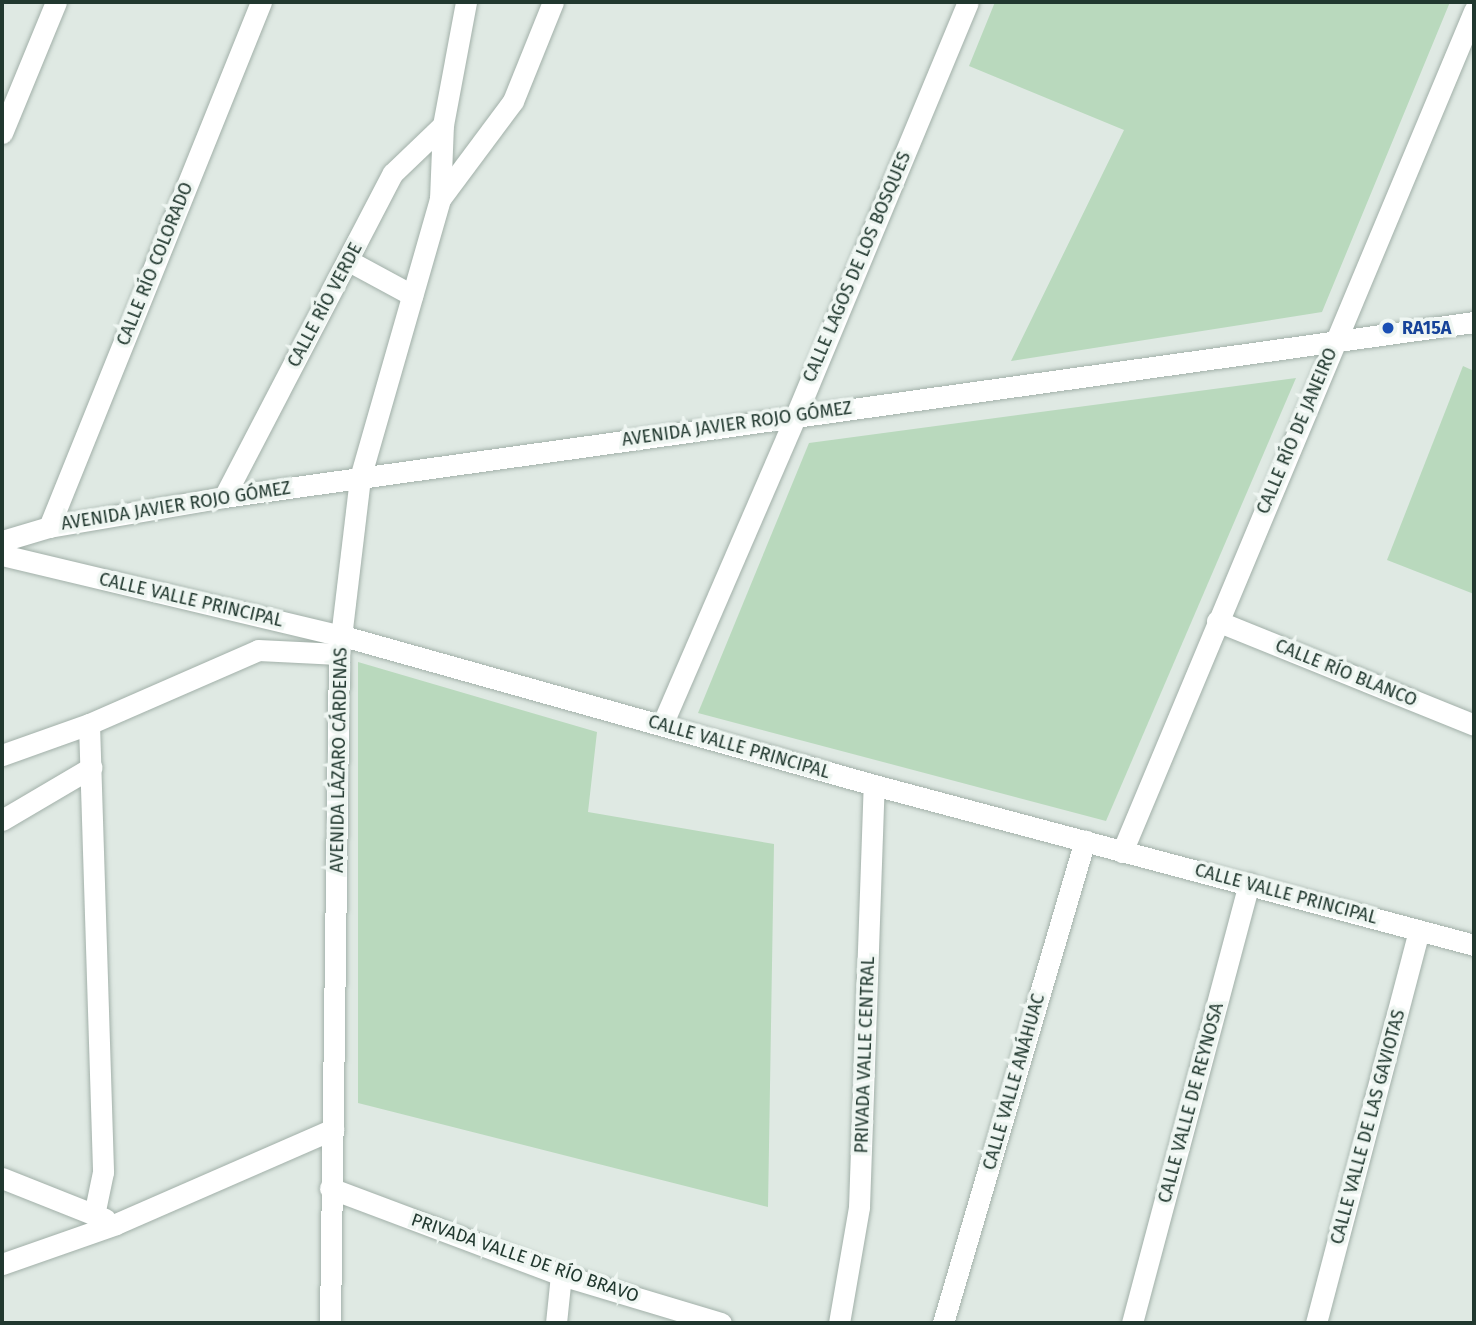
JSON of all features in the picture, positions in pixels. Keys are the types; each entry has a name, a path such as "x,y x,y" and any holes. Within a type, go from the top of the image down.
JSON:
{"street":[{"path":"2,133 56,2"},
{"name":"CALLE RÍO COLORADO","path":"49,527 261,2"},
{"name":"AVENIDA LÁZARO CÁRDENAS","path":"328,1322 341,645 360,478 440,199 443,125 466,2"},
{"path":"440,199 513,101 553,2"},
{"name":"CALLE LAGOS DE LOS BOSQUES","path":"662,725 796,415 968,2"},
{"name":"CALLE RÍO DE JANEIRO","path":"1122,852 1474,11"},
{"name":"CALLE RÍO VERDE","path":"224,497 393,173 443,125"},
{"path":"349,261 412,295"},
{"name":"AVENIDA JAVIER ROJO GÓMEZ","path":"2,541 49,527 224,497 1474,322"},
{"name":"CALLE VALLE PRINCIPAL","path":"2,555 341,645 662,725 874,785 1122,852 1250,883 1474,945"},
{"name":"CALLE RÍO BLANCO","path":"1217,621 1474,725"},
{"path":"2,755 89,724 258,650 341,645"},
{"path":"89,724 103,1172 94,1215"},
{"path":"2,820 92,767"},
{"name":"PRIVADA VALLE CENTRAL","path":"839,1323 859,1207 874,785"},
{"name":"CALLE VALLE ANÁHUAC","path":"943,1323 1085,840"},
{"name":"CALLE VALLE DE REYNOSA","path":"1132,1323 1250,883"},
{"name":"CALLE VALLE DE LAS GAVIOTAS","path":"1316,1323 1419,931"},
{"path":"2,1264 116,1224 333,1129"},
{"path":"2,1178 116,1224"},
{"name":"PRIVADA VALLE DE RÍO BRAVO","path":"330,1188 561,1275 721,1323"},
{"path":"556,1323 561,1275"}],"green space":[{"path":"995,2 1450,2 1322,312 1011,361 1124,130 969,66"},
{"path":"1463,366 1474,371 1474,594 1387,560"},
{"path":"1296,378 1106,821 698,713 809,443"},
{"path":"358,662 597,732 588,812 774,844 768,1207 358,1103"}],"place":[{"name":"RA15A","path":"1388,328"}]}
